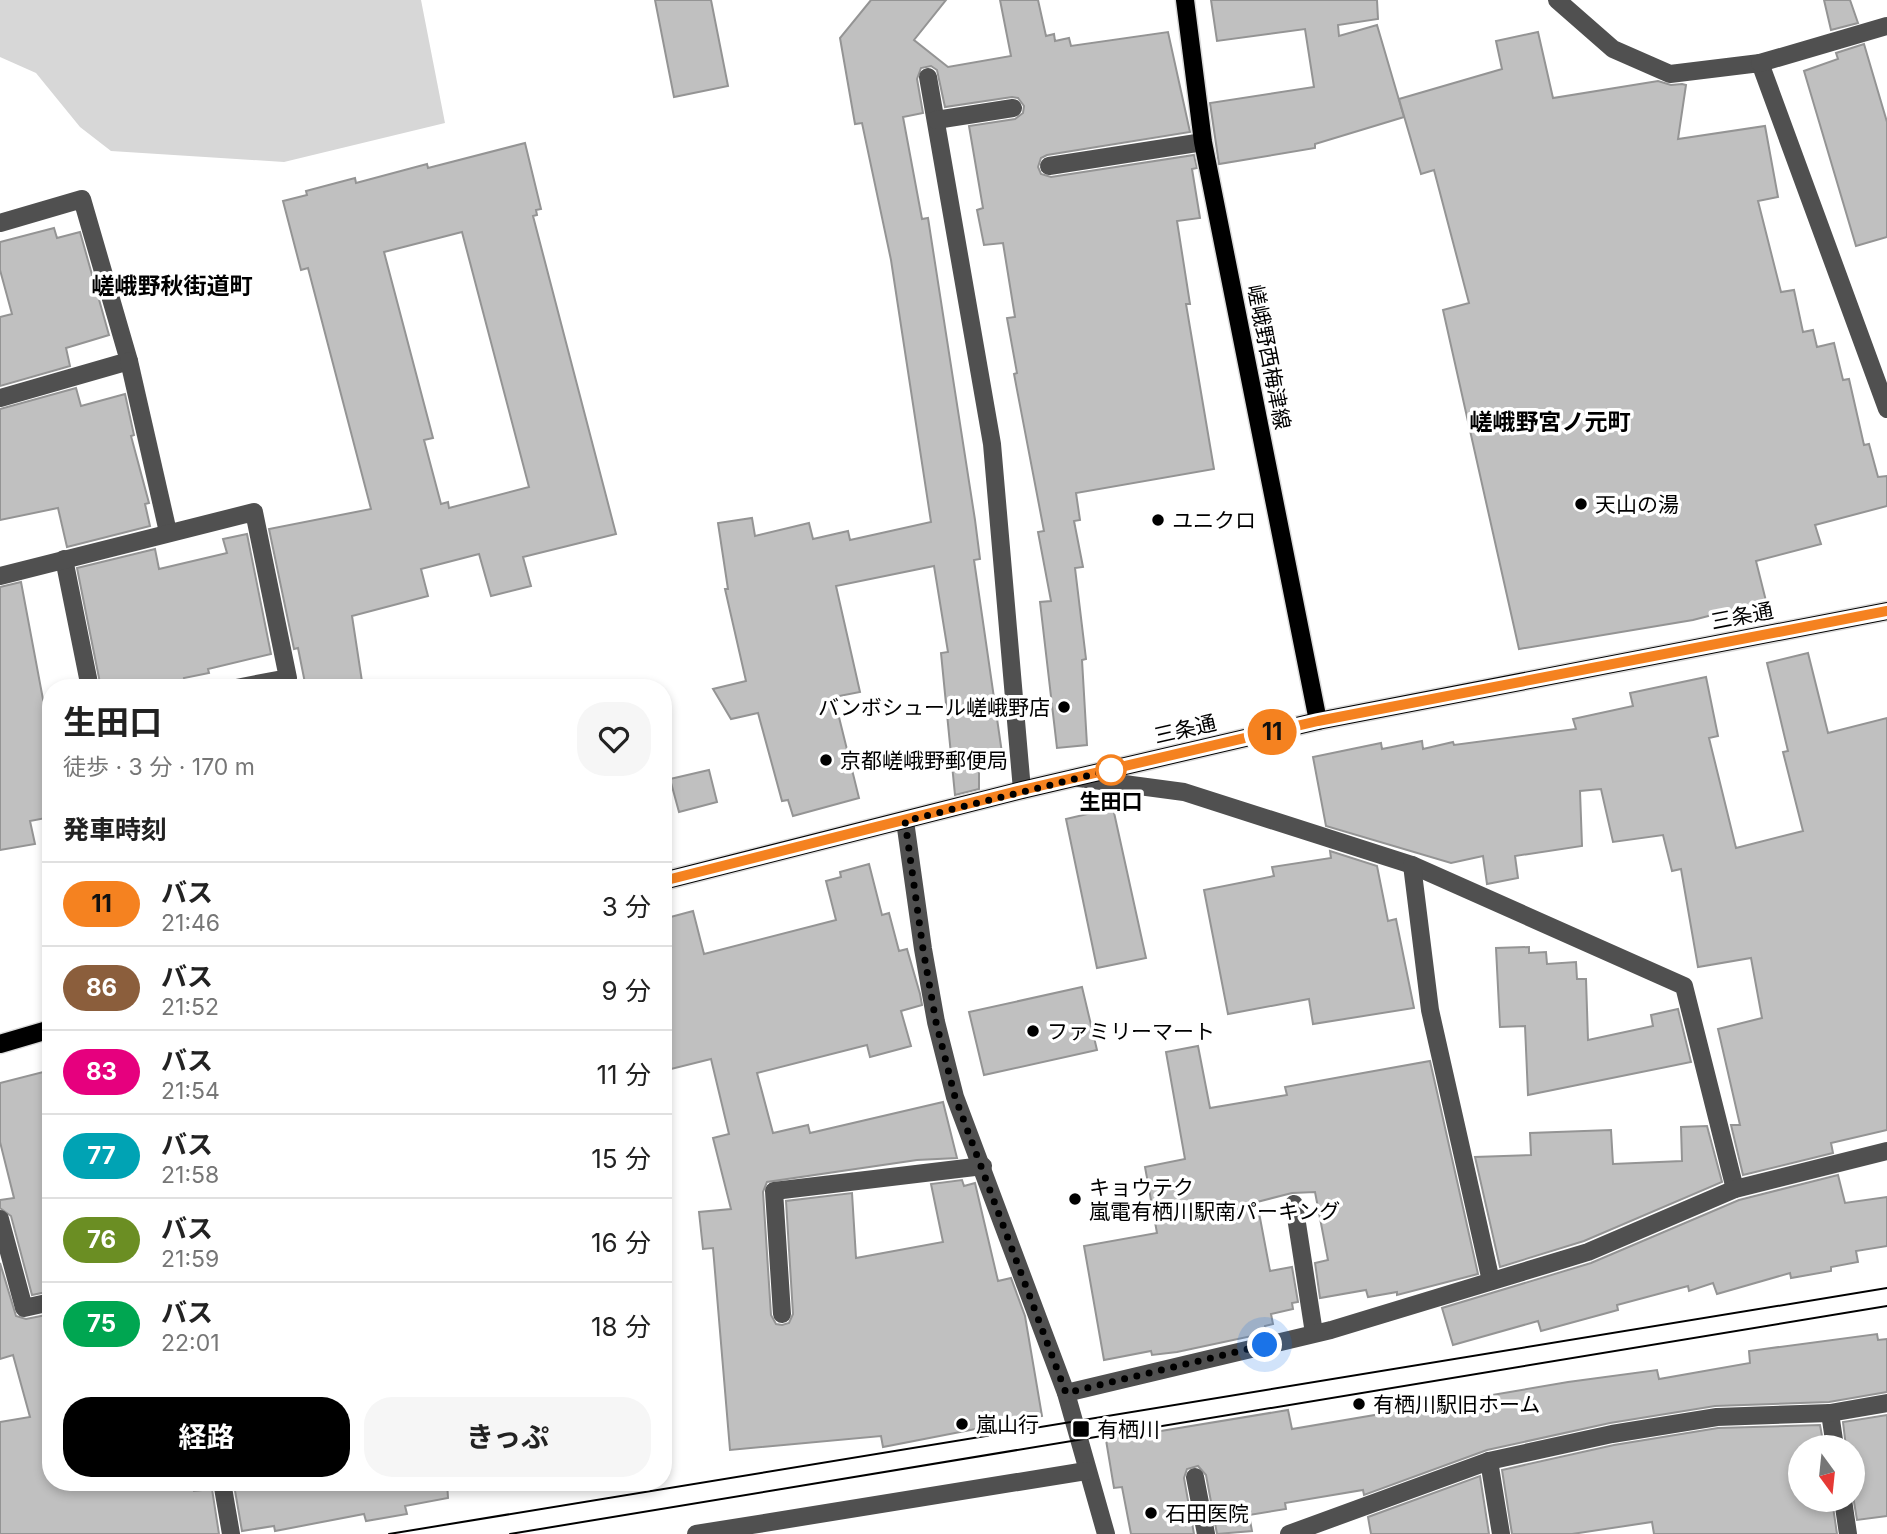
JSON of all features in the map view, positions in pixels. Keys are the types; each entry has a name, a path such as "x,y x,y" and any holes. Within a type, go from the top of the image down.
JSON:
{"main road":[{"name":"嵯峨野西梅津線","path":"1185,0 1203,142 1318,721"},
{"name":"三条通","path":"672,879 1022,790 1318,721 1887,611"},
{"path":"0,1044 42,1032"}],"street":[{"path":"1557,0 1613,49 1670,74 1760,64 1887,26"},
{"path":"1760,64 1887,409"},
{"path":"928,77 992,444 1022,790"},
{"path":"936,120 1013,108"},
{"path":"1049,166 1203,142"},
{"path":"0,223 82,200 129,361 168,532"},
{"path":"0,398 129,361"},
{"path":"0,576 254,512 288,678 283,679"},
{"path":"64,559 88,679"},
{"path":"1079,778 1184,792 1412,866 1684,986 1735,1189"},
{"path":"905,821 936,1022 955,1097 1066,1393 1106,1534"},
{"path":"1412,866 1430,1010 1491,1281"},
{"path":"1066,1393 1314,1334 1588,1252 1735,1189 1887,1151"},
{"path":"782,1314 775,1191 983,1166"},
{"path":"1294,1204 1314,1334"},
{"path":"0,1219 24,1308 42,1304"},
{"path":"1296,1533 1489,1461 1612,1434 1717,1417 1830,1413 1887,1403"},
{"path":"1830,1413 1833,1435"},
{"path":"1489,1461 1501,1534"},
{"path":"696,1534 756,1529 1086,1471"},
{"path":"1195,1477 1206,1534"},
{"path":"224,1491 231,1534"},
{"path":"1845,1512 1848,1534"}],"shaded area":[{"path":"0,0 421,0 445,123 284,162 111,151 80,127 36,73 0,57"}],"building":[{"path":"655,0 711,0 728,86 674,97"},
{"path":"871,0 946,0 914,40 948,67 1011,56 1000,0 1038,0 1046,36 1054,34 1055,41 1069,38 1071,46 1168,32 1190,132 1047,155 1041,158 1038,167 1041,174 1051,177 1194,155 1197,168 1192,169 1200,218 1177,221 1190,304 1186,304 1214,469 1076,493 1080,520 1074,521 1083,567 1075,568 1086,659 1082,660 1087,745 1057,748 1040,602 1051,601 1038,532 1044,531 1014,374 1017,373 1007,318 1015,317 1003,243 984,245 977,210 983,208 969,126 1015,119 1023,113 1024,106 1018,98 1012,97 945,107 937,70 931,66 921,68 917,79 923,113 903,117 922,219 928,218 975,520 980,559 974,560 1002,753 979,758 979,789 955,795 941,653 948,652 934,566 836,586 860,692 834,697 859,798 793,816 788,800 782,801 758,713 731,719 713,689 746,681 725,589 728,589 718,523 752,518 755,536 809,523 813,539 848,531 850,540 931,522 891,260 862,123 855,124 840,38"},
{"path":"1211,0 1377,0 1378,19 1338,25 1339,36 1377,25 1404,117 1315,144 1315,148 1219,164 1210,103 1314,87 1305,29 1217,41"},
{"path":"1824,0 1850,0 1858,23 1831,30"},
{"path":"1538,32 1553,98 1658,81 1671,85 1682,84 1686,85 1678,139 1765,126 1778,197 1758,201 1781,292 1794,290 1803,332 1813,330 1817,347 1834,343 1843,380 1849,379 1864,445 1869,444 1878,477 1887,476 1887,506 1815,525 1821,544 1756,561 1766,601 1693,620 1519,649 1443,310 1469,303 1434,170 1421,174 1399,99 1502,69 1496,41"},
{"path":"1864,44 1887,122 1887,237 1856,246 1804,71 1838,59 1836,53"},
{"path":"525,143 541,209 536,210 537,215 533,216 616,534 523,557 531,586 491,596 479,554 421,569 428,596 352,616 362,679 304,679 298,648 294,649 269,529 371,509 308,268 301,270 283,201 307,195 306,191 355,178 356,183 427,164 428,168","holes":["462,232 529,487 449,508 448,502 441,504 424,440 433,438 384,252"]},
{"path":"54,228 57,238 80,232 109,335 66,348 70,366 0,386 0,317 12,314 0,270 0,242"},
{"path":"76,388 81,406 125,394 134,435 131,436 149,503 145,504 150,526 67,547 58,508 0,520 0,409"},
{"path":"247,534 271,654 208,669 209,673 184,679 99,679 77,568 155,549 159,569 227,553 223,539"},
{"path":"21,582 42,694 42,819 30,821 35,844 0,850 0,587"},
{"path":"1808,653 1828,733 1887,718 1887,1130 1831,1143 1833,1153 1743,1175 1731,1125 1740,1125 1718,1029 1762,1018 1751,958 1698,967 1681,869 1672,871 1663,835 1613,842 1601,789 1580,791 1582,846 1515,856 1518,878 1487,884 1483,856 1451,863 1326,826 1313,757 1381,743 1382,749 1422,741 1423,749 1453,742 1454,745 1576,729 1573,719 1633,706 1630,693 1706,677 1718,736 1709,738 1736,848 1803,831 1783,752 1788,751 1767,663"},
{"path":"709,770 717,802 679,812 672,779"},
{"path":"1113,808 1146,958 1097,968 1066,819"},
{"path":"1330,851 1377,866 1388,921 1396,919 1414,1008 1313,1024 1309,999 1228,1014 1204,890 1274,876 1272,867 1331,858"},
{"path":"869,864 882,915 889,913 899,951 907,949 922,1005 901,1011 911,1046 870,1057 867,1045 757,1073 773,1133 808,1125 810,1133 943,1102 957,1158 917,1160 767,1182 763,1192 771,1315 776,1324 782,1325 789,1323 793,1314 786,1201 852,1193 856,1258 943,1242 931,1184 962,1180 964,1186 975,1183 998,1281 1011,1278 1025,1316 1042,1416 883,1447 881,1436 730,1450 713,1248 703,1249 699,1212 731,1209 713,1138 729,1134 711,1059 672,1069 672,917 693,911 704,954 836,920 826,881 841,877 840,872"},
{"path":"1529,947 1529,953 1546,952 1547,964 1576,962 1577,979 1586,979 1588,1040 1653,1026 1651,1015 1678,1009 1691,1062 1528,1095 1525,1026 1500,1027 1496,948"},
{"name":"ファミリーマート","path":"1082,987 1097,1050 984,1075 969,1012"},
{"path":"1198,1046 1210,1108 1287,1095 1285,1087 1430,1061 1478,1274 1397,1295 1397,1292 1368,1297 1366,1290 1320,1298 1315,1263 1328,1260 1315,1192 1292,1193 1257,1202 1270,1271 1292,1267 1298,1302 1292,1303 1293,1309 1271,1314 1273,1324 1265,1326 1266,1333 1177,1352 1152,1355 1151,1351 1104,1360 1084,1246 1157,1233 1145,1167 1185,1159 1166,1052"},
{"path":"42,1072 42,1293 32,1295 11,1216 0,1208 0,1200 14,1198 0,1142 0,1083"},
{"path":"1707,1126 1722,1182 1584,1241 1500,1267 1475,1157 1531,1155 1530,1133 1611,1130 1613,1164 1682,1161 1681,1127"},
{"path":"1838,1175 1845,1203 1887,1197 1887,1246 1856,1251 1858,1262 1831,1267 1831,1271 1791,1278 1790,1273 1717,1294 1713,1283 1689,1291 1688,1286 1617,1305 1618,1310 1541,1331 1538,1321 1453,1345 1442,1308 1591,1263 1739,1200"},
{"path":"0,1263 16,1316 26,1319 42,1316 42,1491 212,1491 219,1534 0,1534 0,1422 30,1417 13,1355 0,1359"},
{"path":"1877,1334 1878,1340 1887,1339 1887,1392 1829,1402 1715,1406 1610,1423 1487,1450 1364,1495 1363,1490 1285,1503 1286,1509 1249,1515 1252,1531 1217,1534 1206,1475 1198,1466 1187,1469 1184,1478 1194,1534 1131,1534 1122,1487 1114,1488 1106,1440 1288,1410 1292,1429 1568,1382 1657,1370 1659,1379 1750,1363 1749,1351"},
{"path":"1887,1415 1887,1516 1857,1520 1856,1512 1866,1512 1866,1435 1845,1435 1843,1422"},
{"path":"1820,1425 1822,1435 1788,1435 1788,1512 1834,1512 1837,1534 1654,1534 1652,1522 1572,1534 1512,1534 1502,1470 1614,1445 1718,1428"},
{"path":"1480,1476 1489,1534 1371,1534 1368,1517"},
{"path":"235,1491 448,1491 448,1498 405,1506 407,1514 366,1521 364,1514 275,1531 274,1526 242,1531"}],"tram line":[{"path":"672,1488 1887,1288"},
{"path":"510,1534 1887,1306"},
{"path":"389,1534 651,1491"}],"bus line":[{"name":"11","path":"672,879 1022,790 1318,721 1887,611"}],"place":[{"name":"天山の湯","path":"1581,504"},
{"name":"ユニクロ","path":"1158,520"},
{"name":"バンボシュール嵯峨野店","path":"1064,707"},
{"name":"京都嵯峨野郵便局","path":"826,760"},
{"name":"生田口","path":"1111,770"},
{"name":"ファミリーマート","path":"1033,1031"},
{"name":"キョウテク 嵐電有栖川駅南パーキング","path":"1075,1199"},
{"name":"有栖川駅旧ホーム","path":"1359,1404"},
{"name":"嵐山行","path":"962,1424"},
{"name":"有栖川","path":"1081,1429"},
{"name":"石田医院","path":"1151,1513"}],"district":[{"name":"嵯峨野秋街道町","path":"172,286"},
{"name":"嵯峨野宮ノ元町","path":"1550,422"}],"route":[{"path":"1111,770 905,821 936,1022 955,1097 1066,1393 1265,1345"}]}
